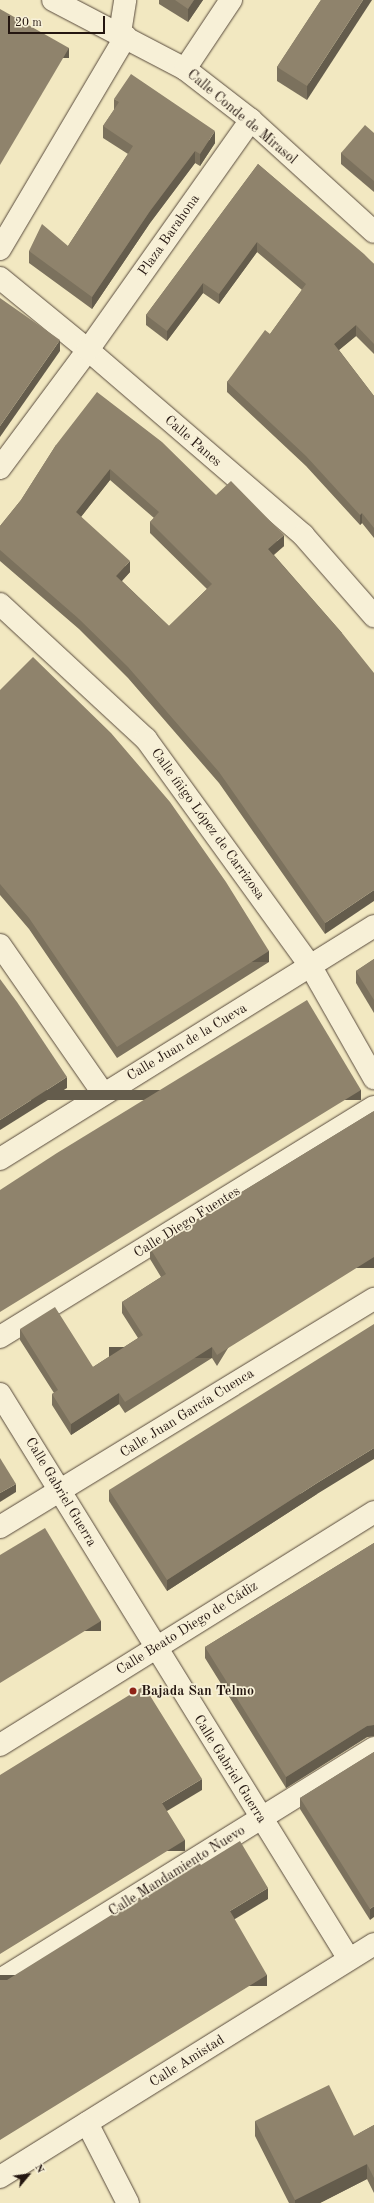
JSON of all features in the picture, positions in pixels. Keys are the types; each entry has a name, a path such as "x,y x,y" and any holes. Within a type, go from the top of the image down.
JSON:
{"street":[{"name":"Calle Conde de Mirasol","path":"53,0 123,35 185,69 250,120 374,232"},
{"path":"0,249 123,35 124,0"},
{"path":"185,69 231,0"},
{"name":"Plaza Barahona","path":"0,468 88,350 250,120"},
{"name":"Calle Panes","path":"0,278 88,350 303,535 374,616"},
{"name":"Calle íñigo López de Carrizosa","path":"0,604 146,740 311,967 374,1078"},
{"name":"Calle Juan de la Cueva","path":"0,1159 103,1093 311,967 374,926"},
{"path":"0,945 103,1093"},
{"name":"Calle Diego Fuentes","path":"0,1337 374,1107"},
{"name":"Calle Juan García Cuenca","path":"0,1528 374,1299"},
{"name":"Calle Gabriel Guerra","path":"0,1394 61,1491 261,1819 349,1959"},
{"name":"Calle Beato Diego de Cádiz","path":"0,1745 374,1512"},
{"name":"Calle Mandamiento Nuevo","path":"0,1980 374,1748"},
{"name":"Calle Amistad","path":"0,2177 374,1944"},
{"path":"87,2123 128,2203"}],"building":[{"path":"175,0 194,0 188,9"},
{"path":"321,0 363,0 307,86 277,67"},
{"path":"0,9 69,48 0,165"},
{"path":"131,74 215,131 200,154 195,151 150,211 92,297 29,251 42,224 68,246 133,146 103,126 119,102 114,99"},
{"path":"365,125 374,133 374,181 341,153"},
{"path":"258,164 374,264 374,344 356,325 334,344 374,396 374,528 362,513 360,515 306,456 227,382 265,330 270,334 306,284 257,242 219,294 203,283 167,331 146,315"},
{"path":"0,298 60,340 0,426"},
{"path":"97,392 162,442 216,495 231,481 284,535 268,549 342,633 374,673 374,890 325,923 219,772 128,667 79,619 0,550 0,526 21,500 56,445","holes":["110,469 159,512 150,522 212,584 169,626 116,576 130,561 76,512"]},
{"path":"33,657 111,733 170,802 226,882 269,951 117,1047 29,918 0,884 0,690"},
{"path":"374,959 374,1000 356,971"},
{"path":"0,979 67,1077 0,1120"},
{"path":"307,1000 361,1090 0,1312 0,1190 57,1153"},
{"path":"374,1111 374,1257 217,1355 212,1347 125,1402 119,1393 71,1424 52,1394 58,1390 20,1329 55,1307 93,1367 143,1335 122,1302 166,1274 150,1248"},
{"path":"374,1324 374,1448 167,1580 109,1490"},
{"path":"0,1458 16,1484 0,1493"},
{"path":"45,1528 101,1621 0,1683 0,1555"},
{"path":"374,1543 374,1725 367,1726 286,1777 205,1647"},
{"path":"144,1686 202,1779 162,1803 185,1840 0,1954 0,1775"},
{"path":"374,1752 374,1906 370,1909 300,1798"},
{"path":"240,1841 268,1888 230,1911 267,1975 0,2140 0,1980 7,1980 198,1861 201,1865"},
{"path":"329,2085 354,2136 374,2125 374,2178 367,2164 295,2200 255,2121"}],"place":[{"name":"Bajada San Telmo","path":"133,1691"}]}
